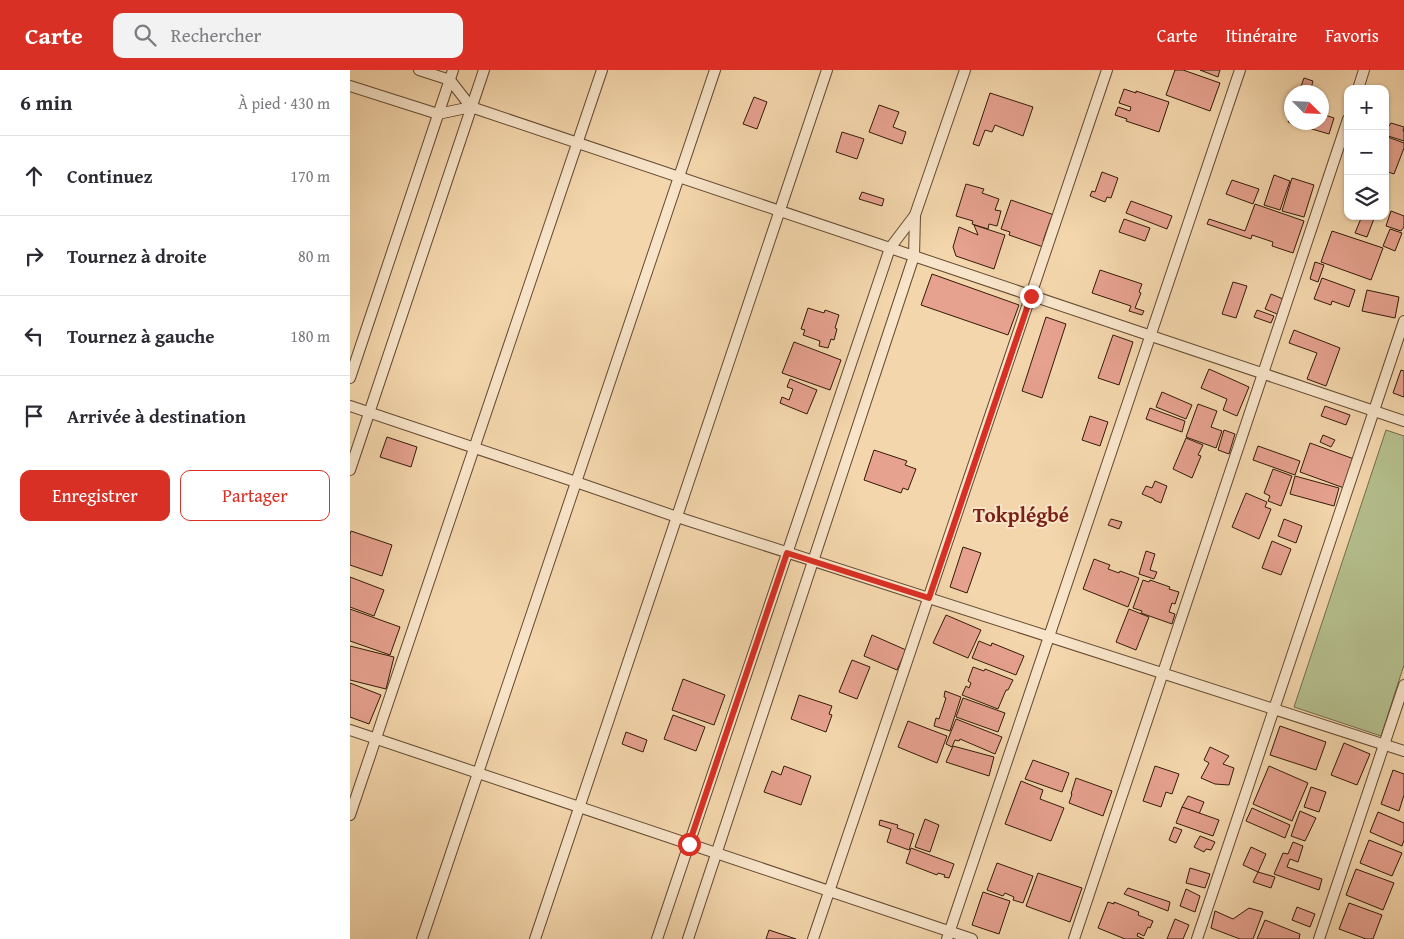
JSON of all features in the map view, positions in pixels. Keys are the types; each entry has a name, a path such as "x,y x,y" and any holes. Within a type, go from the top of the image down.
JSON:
{"street":[{"path":"419,70 451,75 471,107"},
{"path":"350,470 484,70"},
{"path":"350,815 602,70"},
{"path":"422,939 715,70"},
{"path":"535,939 827,70"},
{"path":"688,939 914,256 915,215 965,70"},
{"path":"813,939 1108,70"},
{"path":"948,935 1240,70"},
{"path":"1359,85 1364,70"},
{"path":"350,378 451,75"},
{"path":"350,86 438,114 471,107 1404,420"},
{"path":"1074,939 1344,130"},
{"path":"657,939 890,248 915,215"},
{"path":"1197,939 1404,321"},
{"path":"350,406 677,517 1404,751"},
{"path":"1319,939 1404,685"},
{"path":"350,730 830,891 948,935 972,939"}],"green space":[{"path":"1386,430 1404,436 1404,665 1381,736 1294,707"}],"building":[{"path":"1175,70 1183,70 1220,83 1210,111 1166,95"},
{"path":"1200,70 1220,70 1218,77"},
{"path":"1304,78 1313,81 1312,85 1302,85"},
{"path":"1124,89 1169,102 1159,132 1126,121 1127,119 1115,115 1118,107 1130,111 1131,107 1119,103"},
{"path":"990,93 1033,107 1023,136 995,125 992,132 985,130 979,146 973,144"},
{"path":"754,97 767,102 757,129 743,124"},
{"path":"879,105 899,112 893,127 906,132 902,144 869,132"},
{"path":"1329,116 1334,118 1329,134 1315,130 1329,130"},
{"path":"1391,123 1404,127 1404,141 1389,136 1389,126"},
{"path":"842,132 864,139 857,159 836,152"},
{"path":"1389,137 1404,143 1404,148 1394,174 1389,172"},
{"path":"1102,172 1118,178 1111,198 1107,197 1105,202 1090,196 1092,191 1095,192"},
{"path":"1274,175 1290,181 1280,210 1264,205"},
{"path":"1292,178 1314,185 1304,217 1282,211"},
{"path":"1232,180 1259,189 1253,204 1226,194"},
{"path":"966,184 984,189 982,193 999,199 995,210 1001,211 997,226 989,224 988,229 972,224 973,221 956,216"},
{"path":"862,192 884,199 882,206 859,199"},
{"path":"1011,200 1057,216 1056,220 1051,218 1043,241 1048,243 1046,248 1009,235 1010,232 1001,229"},
{"path":"1131,201 1172,216 1167,229 1126,213"},
{"path":"1255,204 1304,221 1293,253 1272,246 1273,242 1252,235 1251,239 1207,224 1209,219 1245,231"},
{"path":"1391,211 1404,216 1404,227 1401,231 1386,226"},
{"path":"1124,219 1150,228 1145,241 1119,232"},
{"path":"1360,220 1373,220 1367,237 1355,233"},
{"path":"974,225 1005,235 994,269 956,256 953,247 959,227 978,235"},
{"path":"1390,229 1402,233 1395,251 1383,246"},
{"path":"1332,231 1383,248 1371,280 1321,262"},
{"path":"1315,262 1324,265 1318,282 1310,279"},
{"path":"1100,270 1142,284 1139,292 1141,293 1135,308 1144,311 1142,315 1129,311 1131,306 1092,293"},
{"path":"932,274 1019,305 1008,335 921,305"},
{"path":"1322,278 1355,290 1349,307 1332,301 1331,305 1314,299"},
{"path":"1233,282 1247,286 1236,318 1222,314"},
{"path":"1367,290 1399,297 1395,318 1362,311"},
{"path":"1271,294 1283,299 1277,314 1265,309"},
{"path":"808,308 824,313 825,310 839,315 834,340 831,339 828,348 819,346 820,341 803,335 805,330 801,329"},
{"path":"1257,310 1274,316 1271,323 1254,317"},
{"path":"1046,317 1066,324 1042,398 1022,391"},
{"path":"1294,330 1340,348 1326,386 1307,379 1317,353 1289,343"},
{"path":"1113,335 1133,342 1119,385 1098,378"},
{"path":"794,342 841,360 830,390 782,373"},
{"path":"1209,369 1249,387 1237,416 1223,410 1227,399 1201,388"},
{"path":"1401,370 1404,371 1404,397 1393,393"},
{"path":"790,379 817,390 807,414 780,403 782,397 789,400 793,389 787,387"},
{"path":"1162,392 1192,405 1186,419 1156,407"},
{"path":"1198,404 1217,411 1211,427 1222,431 1216,448 1186,437"},
{"path":"1325,406 1350,415 1346,425 1321,416"},
{"path":"1150,408 1185,421 1182,432 1146,419"},
{"path":"1090,416 1108,422 1100,446 1082,440"},
{"path":"1224,430 1235,434 1229,454 1218,450"},
{"path":"1323,435 1335,440 1331,447 1320,442"},
{"path":"387,437 417,447 411,467 380,457"},
{"path":"1186,438 1203,445 1198,455 1201,456 1192,478 1173,469"},
{"path":"1310,443 1354,459 1344,488 1300,472"},
{"path":"1258,446 1300,461 1295,475 1253,460"},
{"path":"874,450 907,461 905,465 916,469 908,490 903,488 901,493 864,480"},
{"path":"1273,469 1292,476 1281,506 1268,501 1270,496 1264,493"},
{"path":"1295,476 1339,488 1334,506 1290,494"},
{"path":"1155,481 1167,486 1161,503 1142,494 1146,486 1152,488"},
{"path":"1246,493 1267,502 1265,507 1271,509 1259,539 1232,527"},
{"path":"1111,519 1122,522 1119,529 1108,525"},
{"path":"1284,519 1302,526 1296,543 1278,536"},
{"path":"351,531 392,545 382,576 350,565"},
{"path":"1272,541 1291,549 1281,575 1262,568"},
{"path":"963,547 981,553 967,593 950,587"},
{"path":"1146,551 1155,554 1150,570 1157,572 1154,579 1139,574"},
{"path":"1094,559 1110,565 1108,569 1139,578 1128,607 1083,589"},
{"path":"350,577 384,590 374,616 350,607"},
{"path":"1143,580 1149,582 1150,580 1179,592 1175,604 1172,603 1169,612 1175,614 1172,624 1141,613 1142,611 1133,608"},
{"path":"350,609 400,627 390,655 350,641"},
{"path":"1129,609 1149,617 1136,650 1116,642"},
{"path":"946,615 981,630 968,658 933,643"},
{"path":"872,635 906,650 897,670 864,656"},
{"path":"979,641 991,646 992,643 1024,656 1016,675 972,658"},
{"path":"350,646 394,657 386,689 350,680"},
{"path":"852,660 870,667 857,699 839,692"},
{"path":"973,667 984,671 985,669 1013,680 1008,690 1006,690 998,709 962,695 966,686 969,688 971,683 968,681"},
{"path":"683,679 725,695 714,725 672,710"},
{"path":"350,683 381,695 369,724 350,717"},
{"path":"945,691 961,697 950,731 934,726 936,718 939,719 946,698 944,697"},
{"path":"799,695 832,706 829,714 832,715 826,732 791,719"},
{"path":"963,698 1005,713 998,732 956,717"},
{"path":"673,715 705,727 696,751 664,739"},
{"path":"956,719 1002,737 995,754 960,739 959,741 955,740 952,747 946,744"},
{"path":"908,721 947,736 937,763 898,747"},
{"path":"1280,726 1326,742 1316,770 1270,755"},
{"path":"626,732 647,740 643,752 622,744"},
{"path":"1344,743 1370,754 1357,785 1331,775"},
{"path":"953,746 994,757 989,776 946,762"},
{"path":"1210,747 1229,756 1223,764 1234,768 1229,785 1215,784 1201,778 1209,763 1204,760"},
{"path":"1033,760 1069,773 1062,792 1025,779"},
{"path":"784,766 811,776 801,805 764,792 772,771 781,775"},
{"path":"1155,766 1179,774 1172,794 1166,792 1161,807 1143,801"},
{"path":"1269,766 1308,783 1292,821 1253,804"},
{"path":"1393,770 1404,774 1404,795 1399,811 1381,804"},
{"path":"1076,778 1112,791 1103,816 1069,803"},
{"path":"1021,781 1043,790 1040,799 1064,808 1051,841 1005,824"},
{"path":"1311,787 1326,792 1319,812 1304,807"},
{"path":"1188,796 1204,802 1199,814 1182,807"},
{"path":"1182,807 1219,820 1213,836 1176,823"},
{"path":"1252,808 1290,825 1285,838 1246,821"},
{"path":"1300,811 1316,818 1305,841 1291,836"},
{"path":"1378,812 1404,823 1402,846 1370,832"},
{"path":"925,819 939,825 930,852 915,847"},
{"path":"880,820 898,825 897,828 914,834 909,850 887,842 891,829 879,825"},
{"path":"1174,827 1182,830 1176,843 1169,840"},
{"path":"1200,836 1215,842 1211,850 1206,849 1204,852 1194,847"},
{"path":"1369,840 1402,853 1392,876 1360,863"},
{"path":"1293,842 1303,846 1298,862 1290,859 1287,867 1322,879 1319,890 1274,874 1283,853 1288,854"},
{"path":"1251,847 1266,854 1258,872 1243,865"},
{"path":"911,848 954,864 949,878 944,877 945,875 938,873 937,875 906,863"},
{"path":"997,863 1033,876 1023,903 1013,900 1014,897 1005,893 1003,896 987,890"},
{"path":"1190,868 1210,874 1205,888 1186,883"},
{"path":"1356,869 1394,883 1383,910 1346,895"},
{"path":"1258,872 1275,877 1271,888 1253,882"},
{"path":"1038,873 1082,888 1070,922 1026,906"},
{"path":"1128,888 1170,902 1168,911 1124,894"},
{"path":"1186,889 1200,896 1195,912 1180,906"},
{"path":"983,892 1010,901 999,934 972,925"},
{"path":"1108,902 1114,904 1114,902 1139,912 1138,915 1153,921 1144,936 1138,933 1137,936 1144,939 1125,939 1098,928"},
{"path":"1349,903 1382,915 1373,939 1366,939 1339,929"},
{"path":"1297,907 1315,914 1310,927 1292,920"},
{"path":"1249,908 1263,912 1253,939 1240,939 1211,928 1215,911 1233,919"},
{"path":"1175,919 1189,925 1183,939 1167,939"},
{"path":"1265,920 1300,934 1299,939 1257,939"},
{"path":"769,930 796,939 766,939"}],"district":[{"name":"Tokplégbé","path":"1021,514"}],"route":[{"path":"689,844 787,553 929,598 1031,296"}]}
